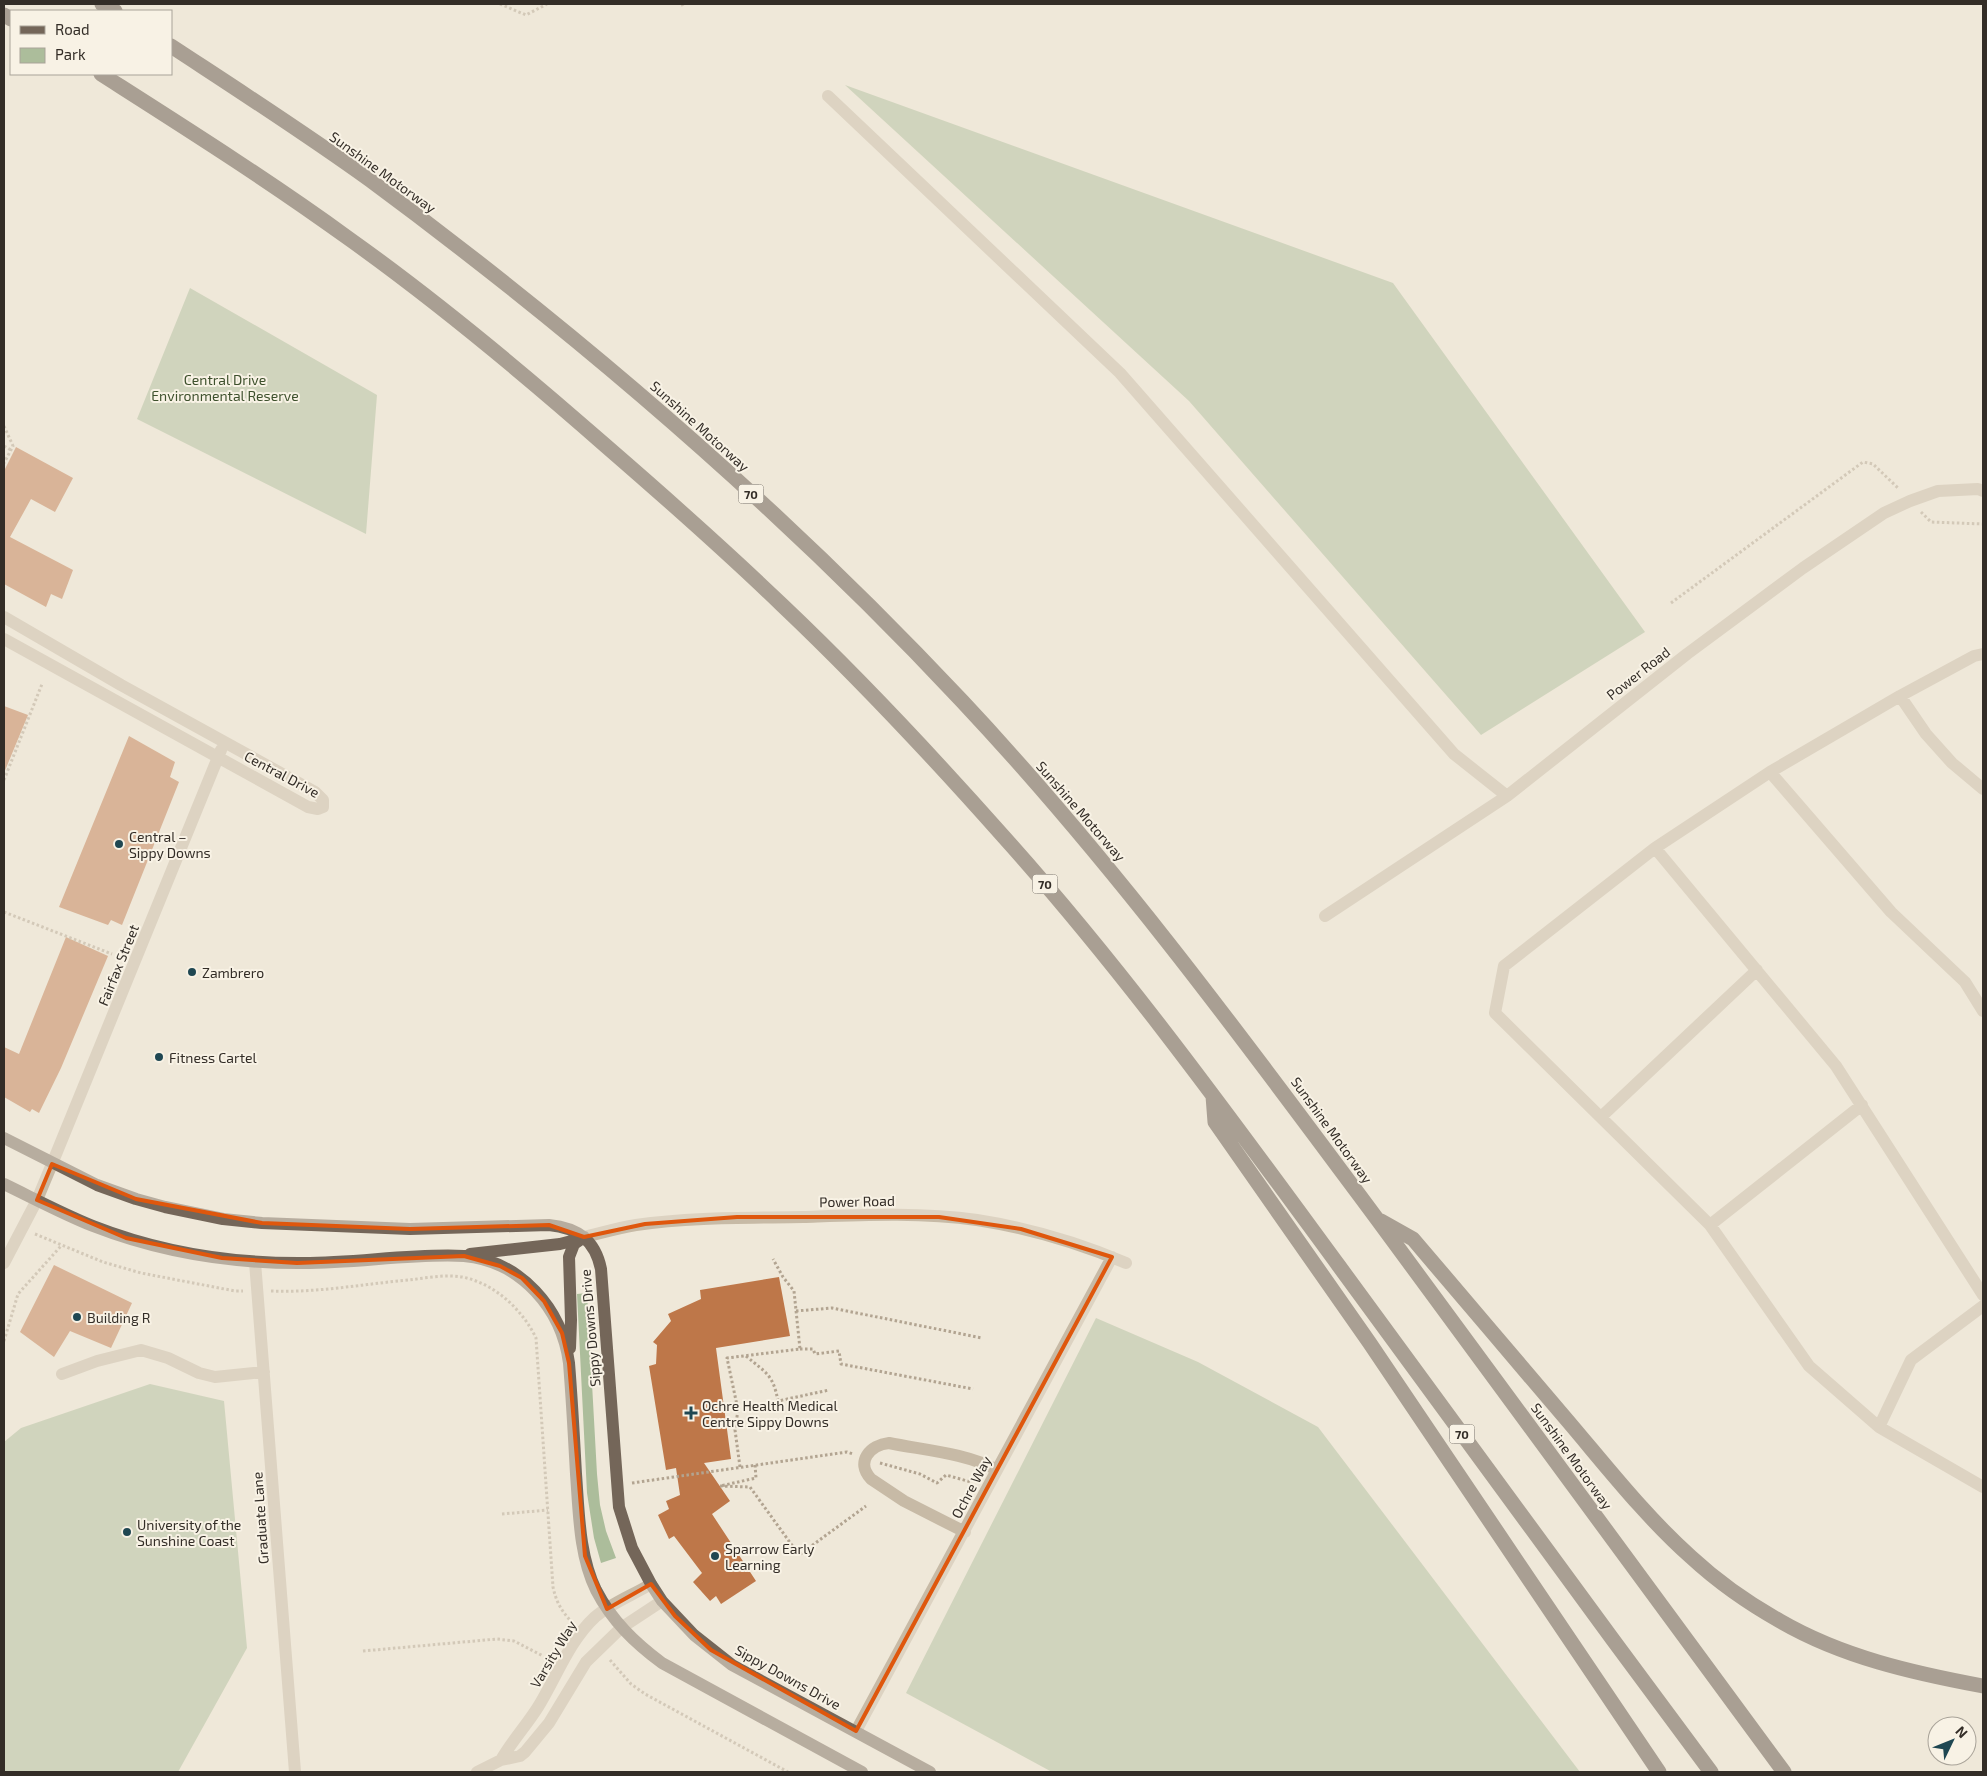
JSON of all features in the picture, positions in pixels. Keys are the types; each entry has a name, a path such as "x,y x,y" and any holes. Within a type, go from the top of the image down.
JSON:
{"highway":[{"name":"Sunshine Motorway","path":"172,47 271,111 366,177 474,259 595,355 702,448 896,632 966,705 1055,805 1146,913 1242,1036 1784,1772"},
{"name":"70","path":"103,75 349,239 454,319 556,402 676,506 781,604 862,684 993,825 1071,915 1156,1021 1710,1772"},
{"path":"1213,1096 1214,1122 1374,1350 1659,1772"},
{"path":"1376,1218 1413,1239 1626,1490 1691,1558 1721,1582 1781,1622 1819,1641 1857,1656 1916,1672 1983,1686"}],"main road":[{"path":"4,1138 52,1164 97,1185 136,1199 224,1218 300,1225 410,1229 549,1225 569,1229 584,1237"},
{"name":"Sippy Downs Drive","path":"4,1184 95,1227 126,1238 192,1253 255,1262 297,1263 453,1256 477,1258 500,1266 522,1278 544,1300 554,1316 564,1341 569,1363 579,1522 590,1576 607,1609 621,1628 643,1649 681,1675 862,1772"},
{"path":"453,1256 560,1244 584,1237"},
{"path":"569,1363 571,1320 569,1257 574,1244 584,1237"},
{"name":"Sippy Downs Drive","path":"584,1237 596,1252 601,1269 619,1507 636,1558 651,1584 662,1601 694,1635 732,1665 930,1772"}],"street":[{"path":"828,96 1120,373 1454,754 1507,796"},
{"name":"Power Road","path":"1325,916 1507,796 1687,654 1803,568 1884,513 1938,491 1978,489 1983,491"},
{"name":"Central Drive","path":"4,617 121,685 315,792 323,800 323,807 314,810 308,807 4,639"},
{"path":"1983,654 1974,656 1900,696 1770,772 1655,848 1504,966 1495,1013 1710,1225 1808,1366 1879,1427 1983,1487"},
{"path":"1900,696 1926,734 1945,756 1983,789"},
{"name":"Fairfax Street","path":"4,1263 52,1164 225,741"},
{"path":"1770,772 1891,912 1965,982 1983,1011"},
{"path":"1655,848 1836,1066 1983,1295"},
{"path":"1601,1117 1757,970"},
{"path":"1710,1225 1862,1106"},
{"name":"Power Road","path":"584,1237 645,1224 737,1217 911,1216 977,1220 1021,1228 1069,1241 1126,1263"},
{"name":"Ochre Way","path":"856,1731 1112,1257"},
{"name":"Graduate Lane","path":"255,1262 295,1772"},
{"path":"1879,1427 1911,1360 1983,1306"},
{"path":"62,1374 97,1361 141,1350 168,1358 199,1373 215,1377 264,1372"},
{"path":"965,1532 911,1505 880,1486 867,1475 864,1466 868,1451 874,1446 889,1443 971,1460 986,1464 997,1470"},
{"name":"Varsity Way","path":"501,1760 510,1743 535,1712 582,1632 596,1616 651,1584"},
{"path":"478,1772 501,1760 520,1756 537,1739 558,1709 579,1672 599,1649 621,1628 662,1601"}],"path":[{"path":"500,4 526,15 547,4"},
{"path":"4,426 13,446 4,463"},
{"path":"4,446 10,450"},
{"path":"1670,603 1864,462 1873,464 1902,493"},
{"path":"1916,508 1931,522 1983,524"},
{"path":"4,780 42,684"},
{"path":"4,912 112,954"},
{"path":"22,1227 61,1246 103,1262 141,1273 235,1291 285,1292 441,1276 472,1280 506,1299 522,1314 536,1338 553,1587 556,1601 564,1614 582,1632"},
{"path":"4,1341 18,1294 61,1246"},
{"path":"773,1259 783,1277 794,1291 800,1349"},
{"path":"796,1312 832,1308 982,1338"},
{"path":"740,1467 735,1430 738,1410 727,1358 800,1349 813,1349 814,1354 839,1351 841,1364 973,1389"},
{"path":"745,1356 767,1374 775,1384 778,1401 829,1390"},
{"path":"616,1485 847,1452 865,1459 920,1474 937,1484 946,1475 971,1482"},
{"path":"755,1465 756,1478 720,1486 750,1487 799,1555 866,1506"},
{"path":"502,1514 548,1510"},
{"path":"363,1651 497,1639 514,1641 543,1656"},
{"path":"599,1649 631,1684 645,1694 788,1772"}],"highlighted area":[{"path":"52,1164 136,1199 262,1223 410,1229 549,1225 584,1237 645,1224 737,1217 939,1217 1021,1229 1112,1257 856,1731 711,1650 675,1616 651,1584 607,1609 585,1556 569,1363 562,1333 544,1301 522,1278 500,1266 464,1256 297,1263 222,1258 126,1238 37,1200"}],"green space":[{"path":"845,85 1393,283 1645,632 1481,735 1189,401"},
{"name":"Central Drive Environmental Reserve","path":"190,288 377,395 366,534 137,419"},
{"path":"587,1293 600,1505 606,1531 616,1558 601,1563 594,1538 587,1493 577,1294"},
{"path":"1096,1318 1198,1362 1318,1427 1580,1772 1052,1772 906,1693"},
{"name":"University of the Sunshine Coast","path":"150,1384 224,1401 247,1648 178,1772 4,1772 4,1442 21,1428"}],"building":[{"path":"16,447 73,478 55,512 31,499 10,537 73,570 62,599 51,594 46,607 4,584 4,471"},
{"path":"4,706 28,715 4,773"},
{"name":"Central – Sippy Downs","path":"129,736 175,762 170,777 179,782 122,925 111,920 108,925 59,907"},
{"path":"66,937 108,956 61,1068 39,1113 32,1109 30,1112 4,1097 4,1047 19,1054"},
{"name":"Building R","path":"54,1265 132,1303 111,1348 70,1331 54,1357 20,1332"},
{"name":"Ochre Health Medical Centre Sippy Downs","path":"779,1277 790,1336 716,1348 731,1459 704,1463 730,1501 712,1514 756,1581 721,1604 716,1596 710,1601 693,1582 702,1573 674,1536 669,1539 658,1515 669,1509 666,1501 680,1495 676,1468 666,1470 649,1366 656,1364 657,1345 653,1342 671,1321 668,1314 701,1299 700,1290"}],"place":[{"name":"Central – Sippy Downs","path":"119,844"},
{"name":"Zambrero","path":"192,972"},
{"name":"Fitness Cartel","path":"159,1057"},
{"name":"Building R","path":"77,1317"},
{"name":"Ochre Health Medical Centre Sippy Downs","path":"691,1413"},
{"name":"University of the Sunshine Coast","path":"127,1532"},
{"name":"Sparrow Early Learning","path":"715,1556"}]}
